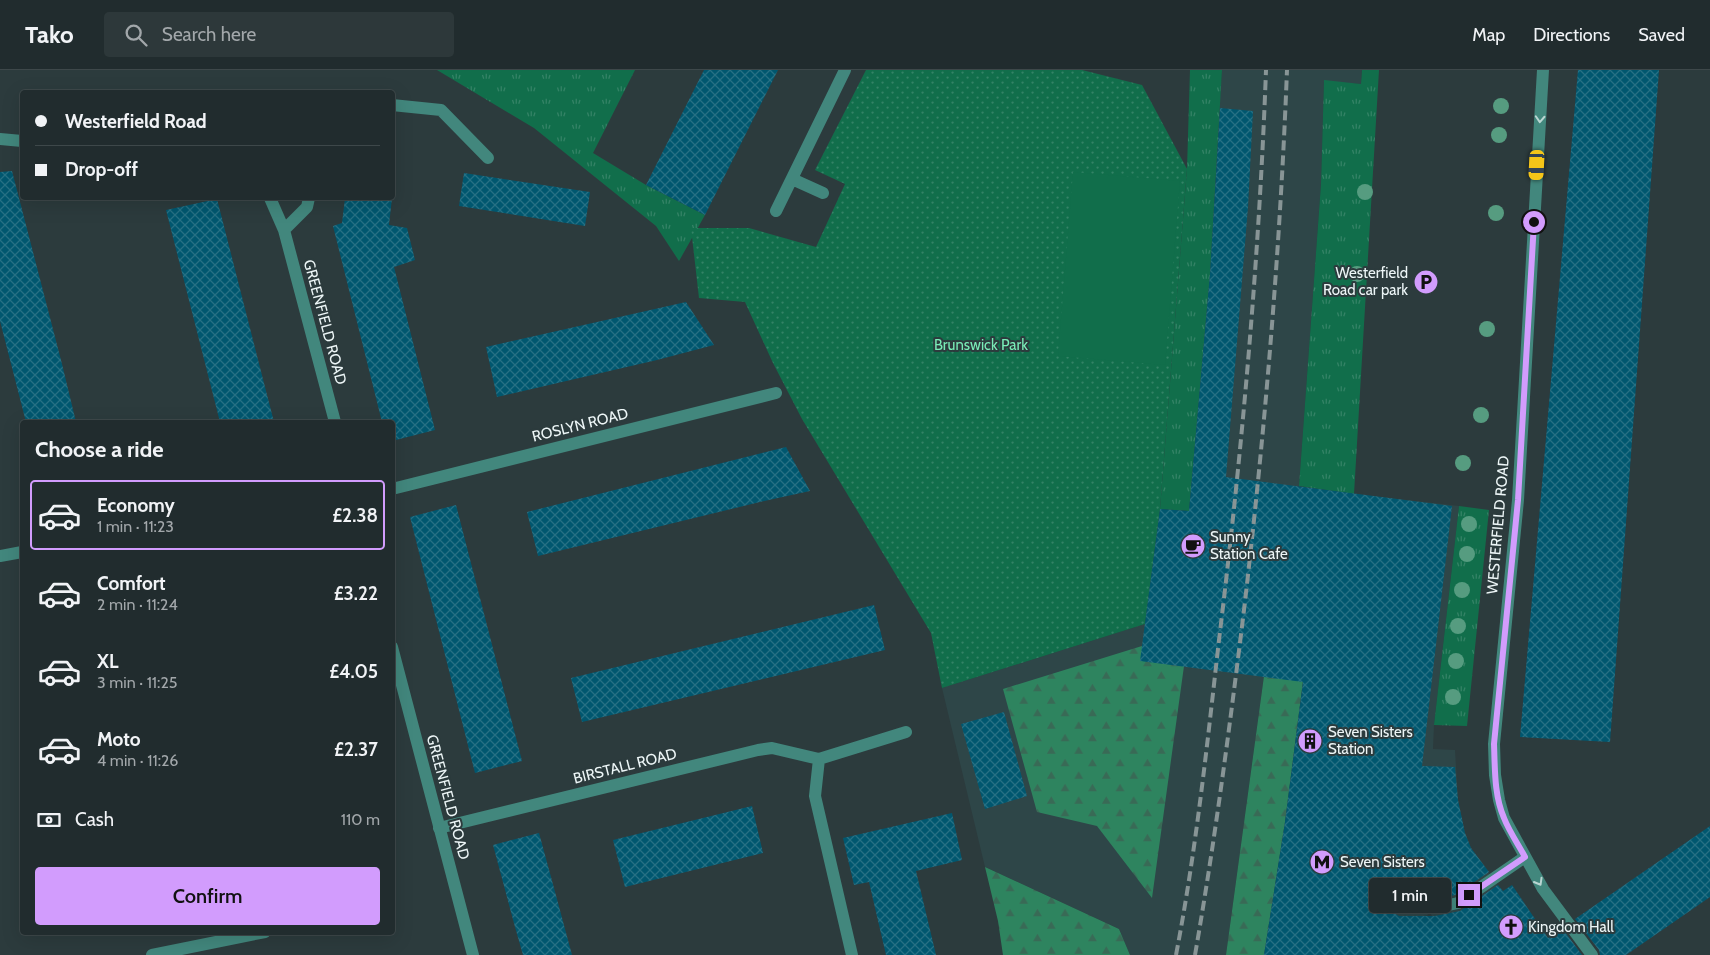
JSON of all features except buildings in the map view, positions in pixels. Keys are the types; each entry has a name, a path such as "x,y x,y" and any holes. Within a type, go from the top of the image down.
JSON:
{"street":[{"path":"776,211 845,70"},
{"name":"WESTERFIELD ROAD","path":"1543,70 1518,500 1494,744 1495,775 1504,818 1525,857 1543,889 1592,955"},
{"path":"395,105 441,110 488,158"},
{"path":"0,140 20,141"},
{"path":"792,179 823,193"},
{"name":"GREENFIELD ROAD","path":"271,200 284,230 333,420"},
{"path":"284,230 307,207 309,200"},
{"name":"ROSLYN ROAD","path":"395,488 776,393"},
{"path":"0,556 20,552"},
{"name":"GREENFIELD ROAD","path":"395,659 473,955"},
{"path":"852,955 817,809 815,796 819,759 906,732"},
{"name":"BIRSTALL ROAD","path":"439,828 758,750 772,748 819,759"},
{"path":"1399,908 1435,908 1458,903 1525,857"},
{"path":"152,955 250,935"}],"shaded area":[{"path":"1222,70 1362,70 1361,84 1324,81 1321,184 1299,486 1459,506 1434,725 1433,749 1455,750 1458,800 1465,833 1471,848 1502,892 1441,930 1430,913 1406,929 1264,955 1285,822 1303,682 1264,676 1226,955 1130,955 1119,929 985,867 942,688 1145,624 1160,509 1189,511"}],"green space":[{"path":"437,70 635,70 593,153 646,185 705,215 679,261 656,226 534,128"},
{"name":"Brunswick Park","path":"866,70 1082,70 1142,85 1187,169 1160,509 1145,624 942,688 931,633 802,419 773,363 745,302 699,298 691,228 749,228 816,247 845,184 815,170"},
{"path":"1190,70 1222,70 1210,274 1189,511 1160,509 1187,169"},
{"path":"1362,70 1379,70 1354,494 1299,486 1321,184 1324,80 1361,84"},
{"path":"1073,172 1180,181 1165,365 1058,356"},
{"path":"1459,506 1489,510 1467,726 1434,725"},
{"path":"1142,646 1184,666 1152,898 1097,826 1037,812 1003,689"},
{"path":"1264,676 1303,681 1285,822 1264,955 1226,955"},
{"path":"985,867 1119,929 1130,955 1003,955 998,921"}],"railway":[{"path":"1176,955 1200,798 1235,498 1254,284 1266,70"},
{"path":"1195,955 1222,782 1252,543 1276,273 1287,70"}],"place":[{"name":"Westerfield Road car park","path":"1426,282"},
{"name":"Sunny Station Cafe","path":"1193,546"},
{"name":"Seven Sisters Station","path":"1310,741"},
{"name":"Seven Sisters","path":"1322,862"},
{"name":"Kingdom Hall","path":"1511,927"}],"route":[{"path":"1469,895 1525,857 1504,818 1499,800 1495,775 1494,744 1518,500 1534,222"}]}
